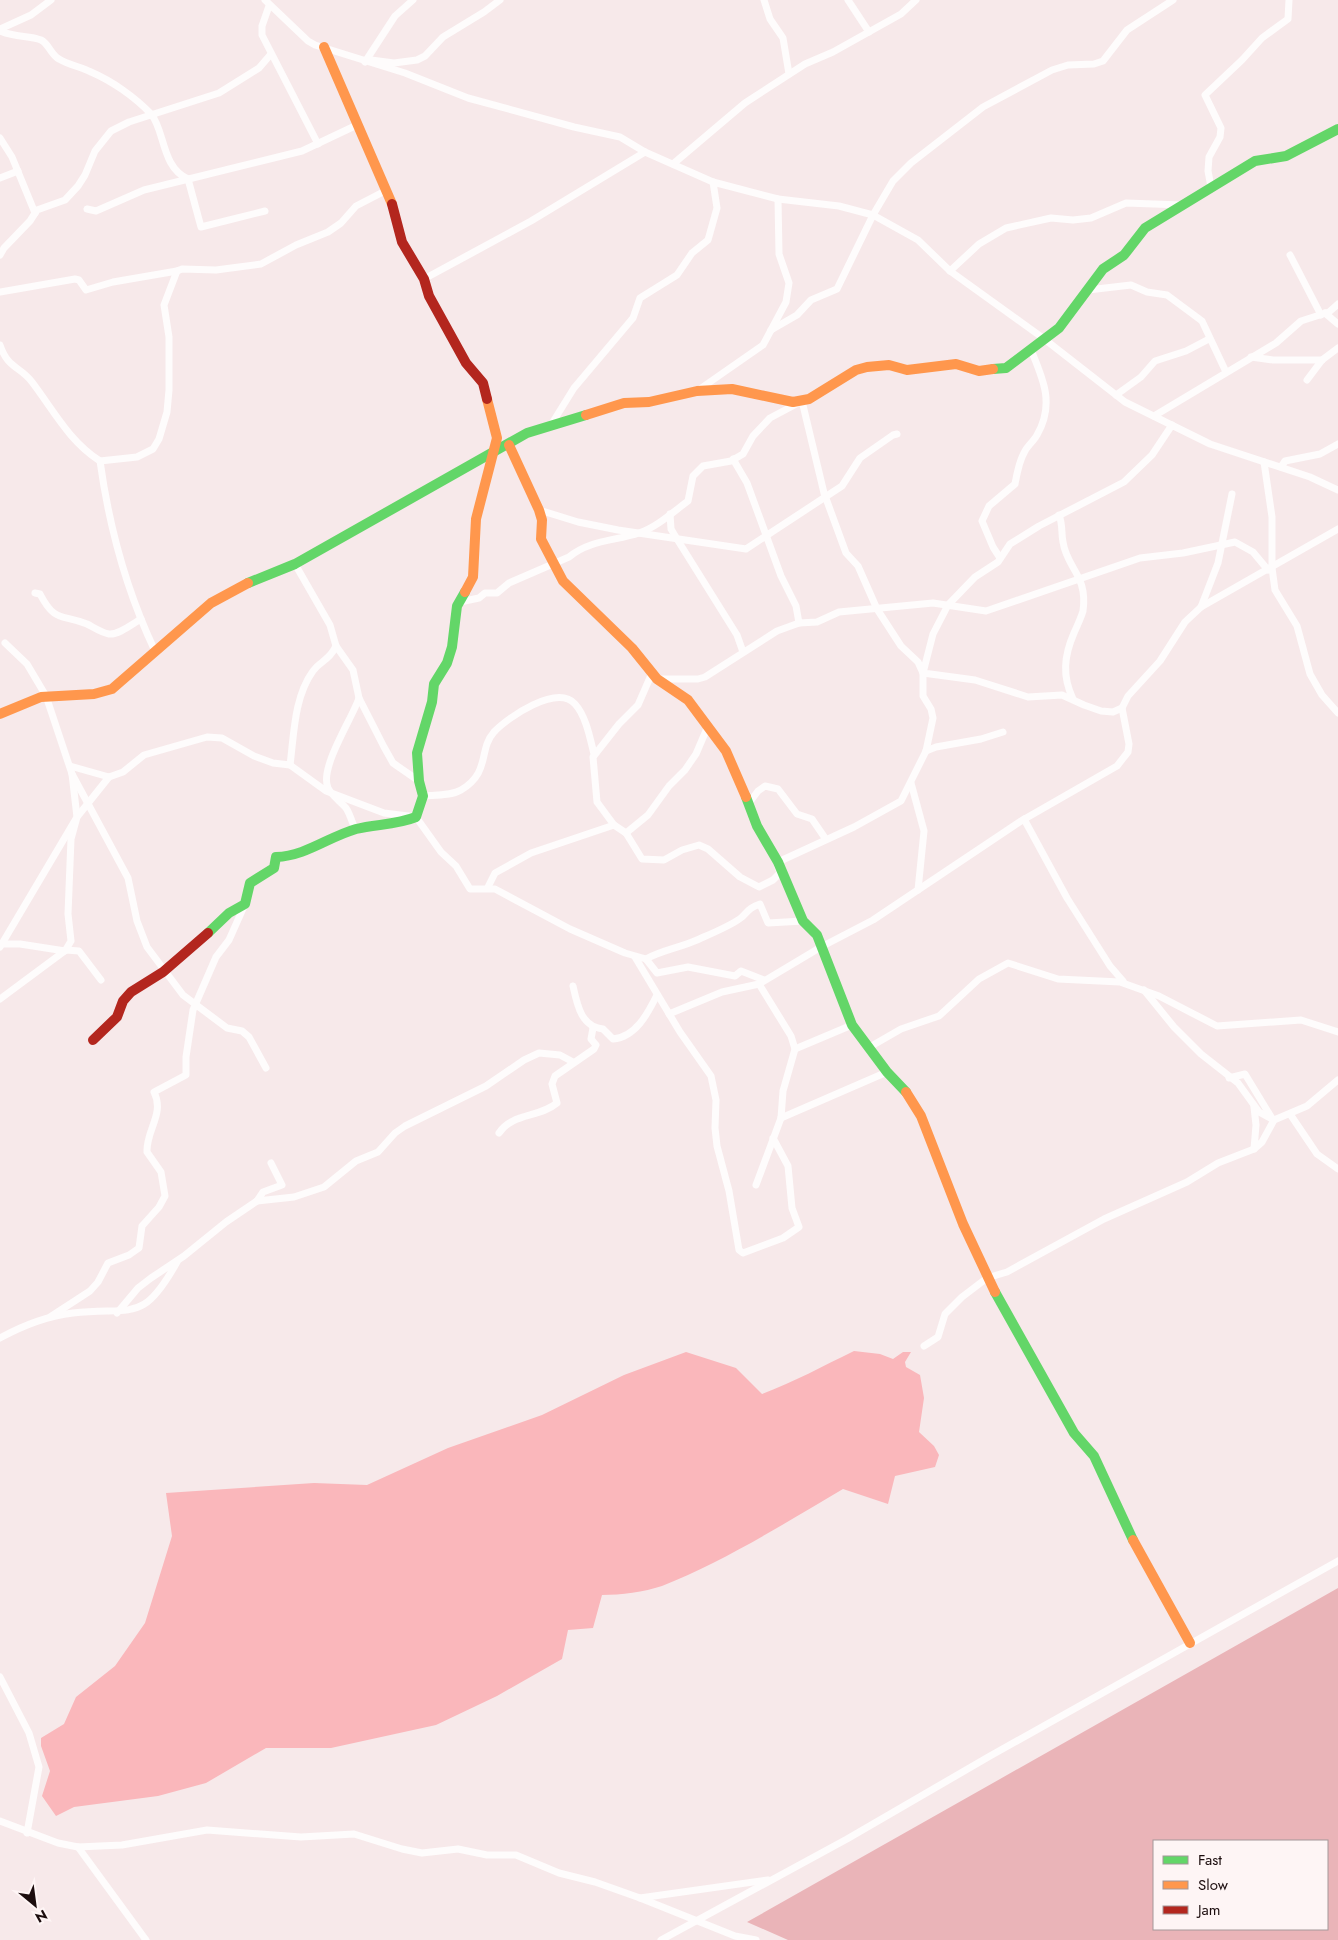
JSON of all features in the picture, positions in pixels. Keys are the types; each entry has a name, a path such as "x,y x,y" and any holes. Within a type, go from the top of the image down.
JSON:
{"street":[{"path":"0,30 31,15 51,0"},
{"path":"366,60 395,16 412,0"},
{"path":"366,60 394,63 417,60 425,56 443,38 500,0"},
{"path":"764,0 770,19 783,38 786,64 790,74"},
{"path":"848,0 869,32"},
{"path":"673,164 734,112 790,74 901,14 916,0"},
{"path":"771,330 797,315 810,300 837,289 873,215 901,172 983,107 1052,70 1068,65 1100,63 1107,58 1127,30 1173,0"},
{"path":"1211,187 1208,171 1209,157 1220,137 1221,128 1205,95 1262,38 1288,19 1288,0"},
{"path":"267,3 308,41 324,48 405,73 468,98 574,127 620,137 645,152 714,182 778,199 839,206 873,215 918,240 950,271 1043,338 1116,395 1210,444 1280,467 1338,490"},
{"path":"267,3 261,31 271,54 316,136 318,144"},
{"path":"0,30 17,37 34,38 42,41 57,58 105,79 152,116 162,145 176,171 188,179 201,227 265,211"},
{"path":"50,1317 90,1290 98,1282 108,1263 129,1255 139,1248 142,1226 164,1200 165,1189 162,1172 147,1152 158,1114 158,1100 154,1092 186,1075 186,1057 195,1006 216,957 229,940 245,904 250,883 274,868 276,857 289,858 355,829 402,823 416,817 423,796 419,781 418,753 432,702 434,684 447,663 452,647 455,617 460,602 473,577 476,519 496,434 483,383 466,363 429,296 424,279 402,242 397,218 324,48"},
{"path":"0,255 41,207 65,200 78,186 85,176 95,151 111,131 123,124 152,116 231,87 259,68 271,54"},
{"path":"87,209 99,210 135,193 302,151 357,125"},
{"path":"460,602 479,598 485,593 497,593 509,583 569,557 576,550 605,540 639,533 688,501 693,476 703,466 733,459 743,454 753,436 770,418 809,399 856,370 889,365 907,370 956,364 988,372 1006,368 1065,322 1103,269 1129,249 1141,231 1256,161 1286,156 1338,129"},
{"path":"0,138 18,171 35,213"},
{"path":"424,279 531,221 645,152"},
{"path":"0,178 18,171"},
{"path":"552,425 574,388 633,318 640,298 677,275 692,253 708,240 717,208 714,182"},
{"path":"0,292 76,278 86,290 113,282 182,269 216,270 261,264 296,245 328,232 341,223 356,206 385,191"},
{"path":"697,390 763,345 789,294 789,283 779,254 778,199"},
{"path":"950,271 979,244 1006,228 1051,218 1072,220 1091,218 1126,203 1183,205"},
{"path":"1290,255 1323,314 1338,324"},
{"path":"100,461 137,457 153,449 159,439 167,412 169,390 169,337 164,305 177,271"},
{"path":"1088,290 1131,285 1147,292 1167,295 1202,320 1209,339 1226,372"},
{"path":"1154,416 1284,337 1301,321 1323,314 1338,304"},
{"path":"1116,395 1141,376 1155,361 1186,351 1209,339"},
{"path":"0,345 3,355 13,368 31,381 74,440 100,461 118,551 140,619 155,651"},
{"path":"1307,380 1322,360 1338,348"},
{"path":"1000,558 982,521 989,506 1015,484 1022,457 1038,434 1046,408 1047,388 1031,350"},
{"path":"1251,357 1273,360 1322,360"},
{"path":"0,714 46,696 103,692 112,689 211,603 264,575 295,564 451,478 493,451 509,445 527,433 624,403 648,402 697,390 732,389 747,391 784,402 802,401"},
{"path":"802,401 826,497 846,553 858,566 877,609 901,646 918,662 923,673"},
{"path":"777,861 825,838 849,829 897,804 905,796 926,752 933,718 931,709 922,696 923,673 933,634 948,605 976,577 1000,558 1010,544 1059,515 1124,482 1152,455 1172,425"},
{"path":"539,510 578,522 746,549 842,486 860,458 897,434"},
{"path":"1280,467 1285,461 1320,454 1338,444"},
{"path":"509,445 539,510 542,520 541,539 563,581 632,648 654,676 688,700 726,751 757,826 777,861 803,921 817,934 852,1025 887,1072 908,1094 921,1116 963,1224 987,1278 1074,1433 1094,1456 1140,1555 1190,1643"},
{"path":"733,459 747,483 768,536 781,576 796,606 799,623"},
{"path":"1264,462 1272,517 1270,569 1275,590 1297,626 1310,674 1322,696 1338,713"},
{"path":"1201,607 1218,564 1232,494"},
{"path":"670,514 671,529 737,635 743,652"},
{"path":"1059,515 1063,526 1062,542 1081,579 1082,612 1068,646 1065,666 1066,683 1073,699"},
{"path":"669,1014 722,992 762,982 821,947 873,920 1024,819 1117,766 1128,752 1130,744 1122,708 1128,696 1160,661 1185,622 1201,607 1338,529"},
{"path":"654,676 698,679 777,631 799,623 817,622 840,612 933,603 986,611 1140,558 1235,542 1253,552 1270,569"},
{"path":"295,564 330,625 336,646 353,670 359,698 394,763 419,781"},
{"path":"35,593 40,594 46,604 60,618 84,623 108,634 119,631 140,619"},
{"path":"0,999 65,951 71,940 68,914 70,858 71,839 77,817 70,766 46,696 27,664 5,643"},
{"path":"290,765 299,704 305,686 313,670 331,657 336,646"},
{"path":"923,673 976,680 1028,697 1062,695 1101,711 1113,712 1122,708"},
{"path":"594,754 638,705 654,676"},
{"path":"355,829 346,808 331,792 326,782 333,751 350,720 359,698"},
{"path":"423,796 461,790 479,773 486,749 494,732 529,707 550,699 562,698 575,704 581,714 594,754 597,802 614,825 626,833 642,860 664,860 682,850 699,846 708,849 740,877 759,887 773,880 780,873 777,861"},
{"path":"626,833 648,815 669,786 684,770 696,754 708,726"},
{"path":"926,752 933,748 981,739 1002,732"},
{"path":"1,945 77,817 109,777 123,772 144,755 207,737 222,738 254,756 274,763 290,765 331,792 384,813 416,817 441,852 456,866 470,889 478,890 488,887 495,889 570,930 646,959 657,973 688,967 735,976 741,971 762,982 791,1036 795,1049 783,1091 781,1118 756,1185"},
{"path":"70,766 109,777"},
{"path":"72,774 128,878 138,921 147,947 183,995 195,1006 226,1028 242,1031 250,1037 266,1068"},
{"path":"911,783 924,831 918,890"},
{"path":"749,803 758,791 765,786 778,789 797,814 812,819 825,838"},
{"path":"1024,819 1070,902 1110,966 1123,981"},
{"path":"488,887 495,872 531,853 614,825"},
{"path":"93,1040 116,1017 123,1001 131,992 166,970 196,946 229,913 245,904"},
{"path":"646,959 664,950 671,951 696,940 742,917 747,909 760,904 768,923 803,921"},
{"path":"1,945 20,944 79,952 101,980"},
{"path":"635,956 657,995 710,1076 716,1100 715,1128 717,1146 739,1250 743,1253 783,1238 800,1227 791,1203 788,1166 773,1138"},
{"path":"868,1048 901,1029 940,1016 979,978 1008,963 1051,978 1113,982 1144,990 1217,1026 1301,1020 1338,1032"},
{"path":"499,1133 504,1125 511,1121 545,1111 557,1103 552,1084 555,1076 596,1048 591,1040 593,1028 578,1008 573,986"},
{"path":"1144,990 1174,1027 1201,1054 1228,1074 1229,1078 1238,1083 1254,1107 1263,1115 1274,1120"},
{"path":"593,1028 603,1029 613,1039 623,1037 636,1028 657,995"},
{"path":"795,1049 852,1025"},
{"path":"117,1313 138,1288 177,1262 226,1222 258,1201 294,1197 324,1187 356,1161 378,1152 395,1133 405,1126 486,1086 524,1060 539,1053 560,1055 573,1062"},
{"path":"781,1118 887,1072"},
{"path":"1229,1078 1245,1074 1274,1120"},
{"path":"924,1346 938,1337 946,1314 962,1297 987,1278 1006,1272 1104,1220 1187,1182 1218,1163 1254,1149 1262,1142 1274,1120 1314,1102 1338,1080"},
{"path":"1254,1107 1256,1133 1254,1149"},
{"path":"1290,1114 1317,1154 1338,1168"},
{"path":"258,1201 263,1192 282,1185 271,1164"},
{"path":"0,1338 18,1328 50,1317 73,1313 117,1313 135,1310 150,1301 161,1289 177,1262"},
{"path":"661,1940 774,1879 1190,1643 1338,1562"},
{"path":"0,1677 29,1733 39,1767 27,1833"},
{"path":"0,1821 58,1844 78,1847 122,1845 207,1830 301,1837 354,1834 402,1849 422,1853 458,1849 487,1855 516,1856 559,1873 595,1882 640,1898 735,1936 756,1940"},
{"path":"78,1847 146,1940"},
{"path":"640,1898 774,1879"}],"shaded area":[{"path":"854,1351 880,1354 893,1359 903,1352 911,1352 905,1362 906,1367 920,1375 924,1398 919,1432 934,1446 939,1455 935,1467 895,1476 888,1504 843,1489 754,1541 685,1576 648,1590 602,1595 593,1628 568,1630 562,1659 497,1696 436,1725 331,1748 266,1748 206,1783 158,1796 74,1807 56,1816 42,1796 50,1771 41,1746 41,1738 64,1724 76,1697 115,1666 145,1623 172,1536 166,1493 314,1483 367,1485 448,1448 542,1415 624,1375 686,1352 736,1368 762,1394"},
{"path":"1338,1588 1338,1940 788,1940 747,1922"}],"traffic: fast":[{"path":"993,369 1006,368 1059,328 1103,269 1124,255 1145,228 1255,161 1286,156 1338,129"},
{"path":"248,583 295,564 527,433 586,415"},
{"path":"208,933 229,913 245,904 250,883 274,868 276,857 307,850 356,829 401,822 416,817 423,796 419,781 417,753 432,702 434,684 447,663 452,647 457,606 465,592"},
{"path":"746,797 757,826 778,862 803,921 817,935 852,1025 887,1072 906,1092"},
{"path":"995,1292 1074,1433 1094,1456 1133,1540"}],"traffic: slow":[{"path":"324,47 392,204"},
{"path":"586,415 624,403 649,402 697,391 732,389 793,402 809,399 856,370 867,367 889,365 907,370 956,364 979,371 993,369"},
{"path":"465,592 473,577 476,519 497,438 487,399"},
{"path":"509,445 539,510 542,520 541,539 563,581 632,648 657,679 688,700 726,751 746,797"},
{"path":"0,714 41,697 94,694 112,689 211,603 248,583"},
{"path":"906,1092 921,1116 963,1224 995,1292"},
{"path":"1133,1540 1190,1643"}],"traffic: jam":[{"path":"392,204 402,242 424,279 429,296 466,363 483,383 487,399"},
{"path":"93,1040 117,1017 123,1001 131,992 163,972 208,933"}]}
